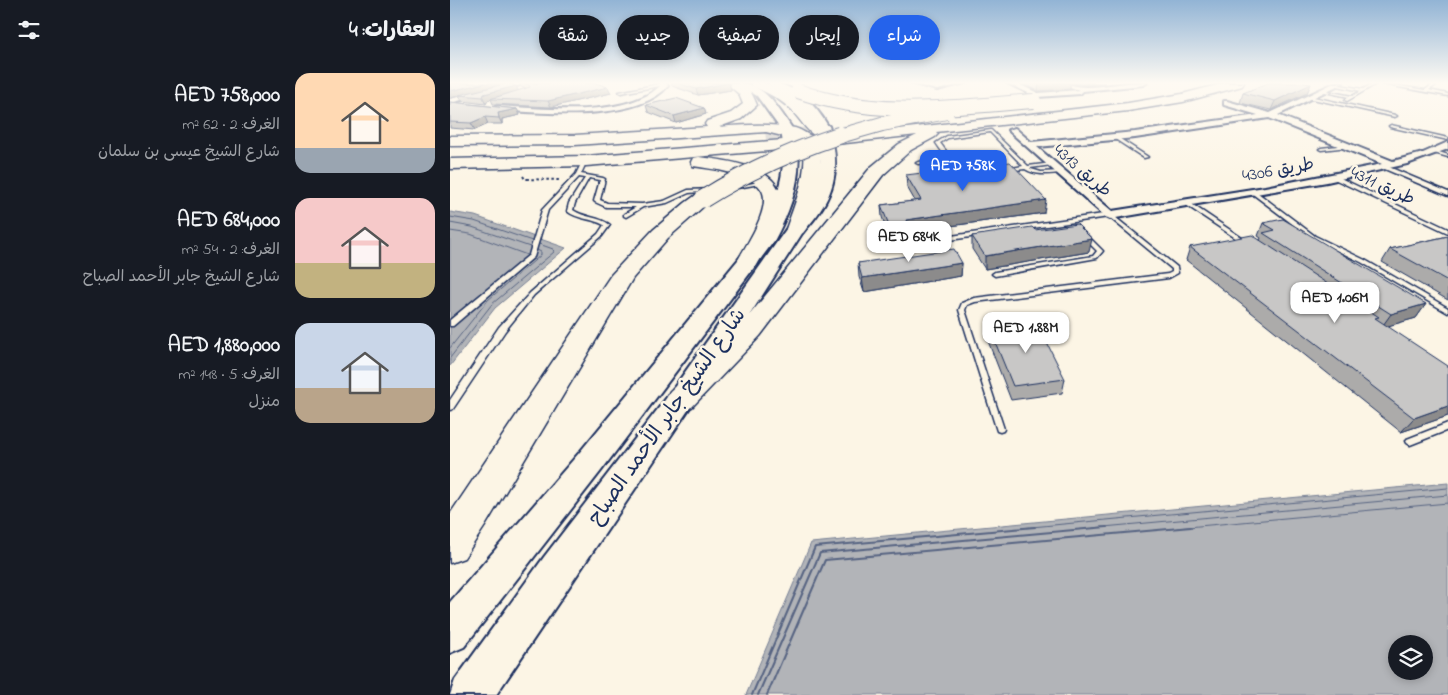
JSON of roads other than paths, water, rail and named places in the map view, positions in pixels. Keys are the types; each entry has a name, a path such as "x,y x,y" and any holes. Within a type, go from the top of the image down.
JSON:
{"highway":[{"path":"510,142 649,133 717,122 736,115"},
{"path":"796,229 811,173 815,137 803,115"},
{"path":"450,545 591,322 623,275 650,242 665,228 716,190 767,161 809,145 886,122 926,115"},
{"path":"973,115 876,127 998,115"},
{"path":"681,399 751,330 858,193 891,158 905,147 924,136 945,130 1004,126 1075,115"},
{"path":"450,164 510,164 640,157 815,137 1004,126"},
{"path":"450,141 510,142 600,139 760,128 815,137"},
{"path":"450,149 567,148 766,137 587,153 519,157 450,156"},
{"path":"510,164 583,172 665,160 690,161 731,167 752,175 763,182 773,193 773,206 749,260"}],"main road":[{"path":"788,115 815,137"},
{"path":"815,115 815,137"},
{"name":"شارع الشيخ جابر الأحمد الصباح","path":"450,633 590,462 764,241 780,212 791,171 815,137"},
{"name":"شارع الشيخ جابر الأحمد الصباح","path":"470,695 557,570 681,399 796,229"}],"street":[{"path":"1030,145 1135,135 1272,116 1387,165"},
{"name":"طريق 4313","path":"1004,126 1030,145 1110,215"},
{"name":"طريق 4306","path":"1110,215 1334,177 1436,152 1448,146"}],"lane":[{"path":"1391,126 1448,139"},
{"path":"959,172 938,144 940,140 952,136 991,131 1026,168 1036,172 1061,172"},
{"path":"1113,136 1146,157"},
{"path":"1321,149 1346,146"},
{"path":"1436,152 1448,156"},
{"path":"918,163 950,160"},
{"path":"998,171 1052,164"},
{"path":"1387,165 1448,194"},
{"path":"583,172 603,179 597,201 600,204 642,206 665,202 693,191 734,188 763,182"},
{"path":"450,324 532,256 545,210 583,172"},
{"path":"450,407 508,322 532,294 600,235 607,225 603,222 576,216 570,211 583,172"},
{"path":"951,173 959,172 970,175"},
{"name":"طريق 4311","path":"1334,177 1448,231"},
{"path":"1252,191 1313,237 1356,258 1448,310"},
{"path":"1185,202 1252,247"},
{"path":"626,214 642,206"},
{"path":"902,245 1110,215 1175,268 1175,273 1169,276 968,301 962,307 1000,429"},
{"path":"995,274 1098,255 1100,251 1069,221"},
{"path":"1410,441 1448,426"}],"water":[{"path":"450,212 475,216 566,248 495,308 450,366"},
{"path":"1448,483 1448,695 746,695 811,543"}],"tunnel":[{"path":"801,137 851,132"},
{"path":"766,140 814,135"}]}
